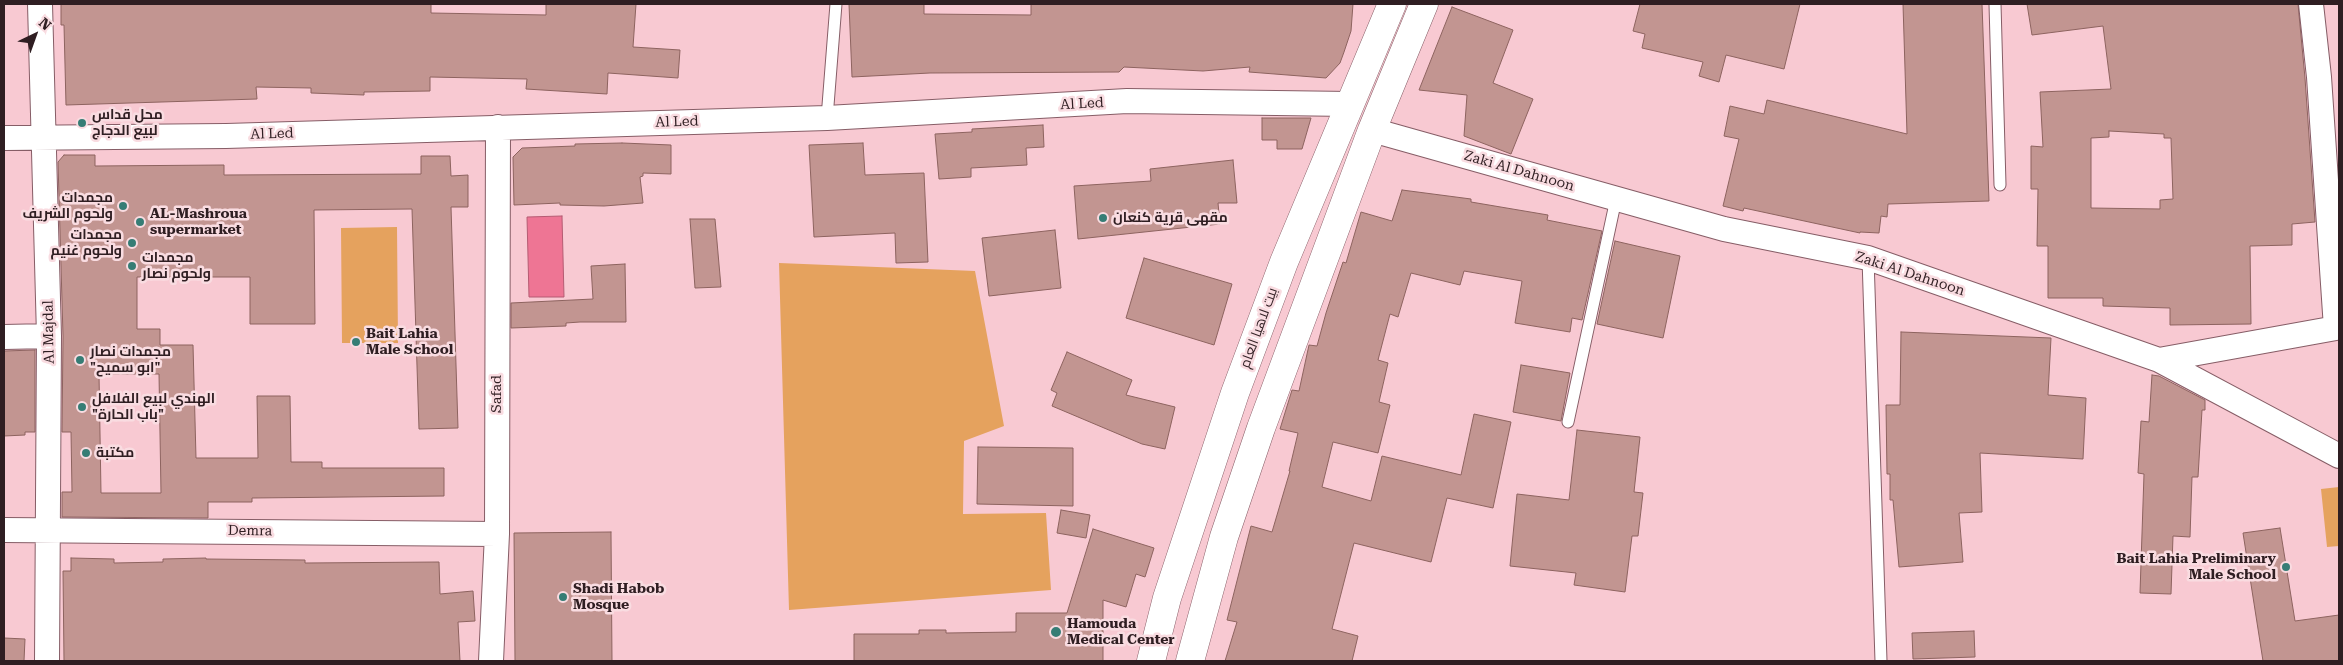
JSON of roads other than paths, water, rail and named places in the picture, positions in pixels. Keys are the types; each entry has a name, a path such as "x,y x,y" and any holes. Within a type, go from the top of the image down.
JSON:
{"main road":[{"name":"بيت لاهيا العام","path":"1151,661 1167,598 1235,393 1284,262 1392,4"},
{"path":"1190,661 1224,536 1261,428 1372,130 1424,4"}],"street":[{"name":"Al Majdal","path":"40,4 49,336 47,661"},
{"path":"2159,360 2336,328 2319,77 2311,4"},
{"name":"Al Led","path":"4,138 226,136 827,118 1127,102 1350,104"},
{"name":"Safad","path":"491,661 497,534 498,127"},
{"name":"Zaki Al Dahnoon","path":"1372,130 1724,229 1868,258 2159,360 2339,456"},
{"path":"4,337 49,336"},
{"name":"Demra","path":"4,530 497,534"}],"lane":[{"path":"827,118 836,4"},
{"path":"1995,4 2000,185"},
{"path":"1568,422 1616,199"},
{"path":"1868,258 1882,661"}],"place":[{"name":"محل قداس لبيع الدجاج","path":"82,123"},
{"name":"مجمدات ولحوم الشريف","path":"123,206"},
{"name":"مقهى قرية كنعان","path":"1103,218"},
{"name":"AL-Mashroua supermarket","path":"140,222"},
{"name":"مجمدات ولحوم غنيم","path":"132,243"},
{"name":"مجمدات ولحوم نصار","path":"132,266"},
{"name":"Bait Lahia Male School","path":"356,342"},
{"name":"مجمدات نصار \"ابو سميح\"","path":"80,360"},
{"name":"الهندي لبيع الفلافل \"باب الحارة\"","path":"82,407"},
{"name":"مكتبة","path":"86,453"},
{"name":"Bait Lahia Preliminary Male School","path":"2286,567"},
{"name":"Shadi Habob Mosque","path":"563,597"},
{"name":"Hamouda Medical Center","path":"1056,632"}]}
